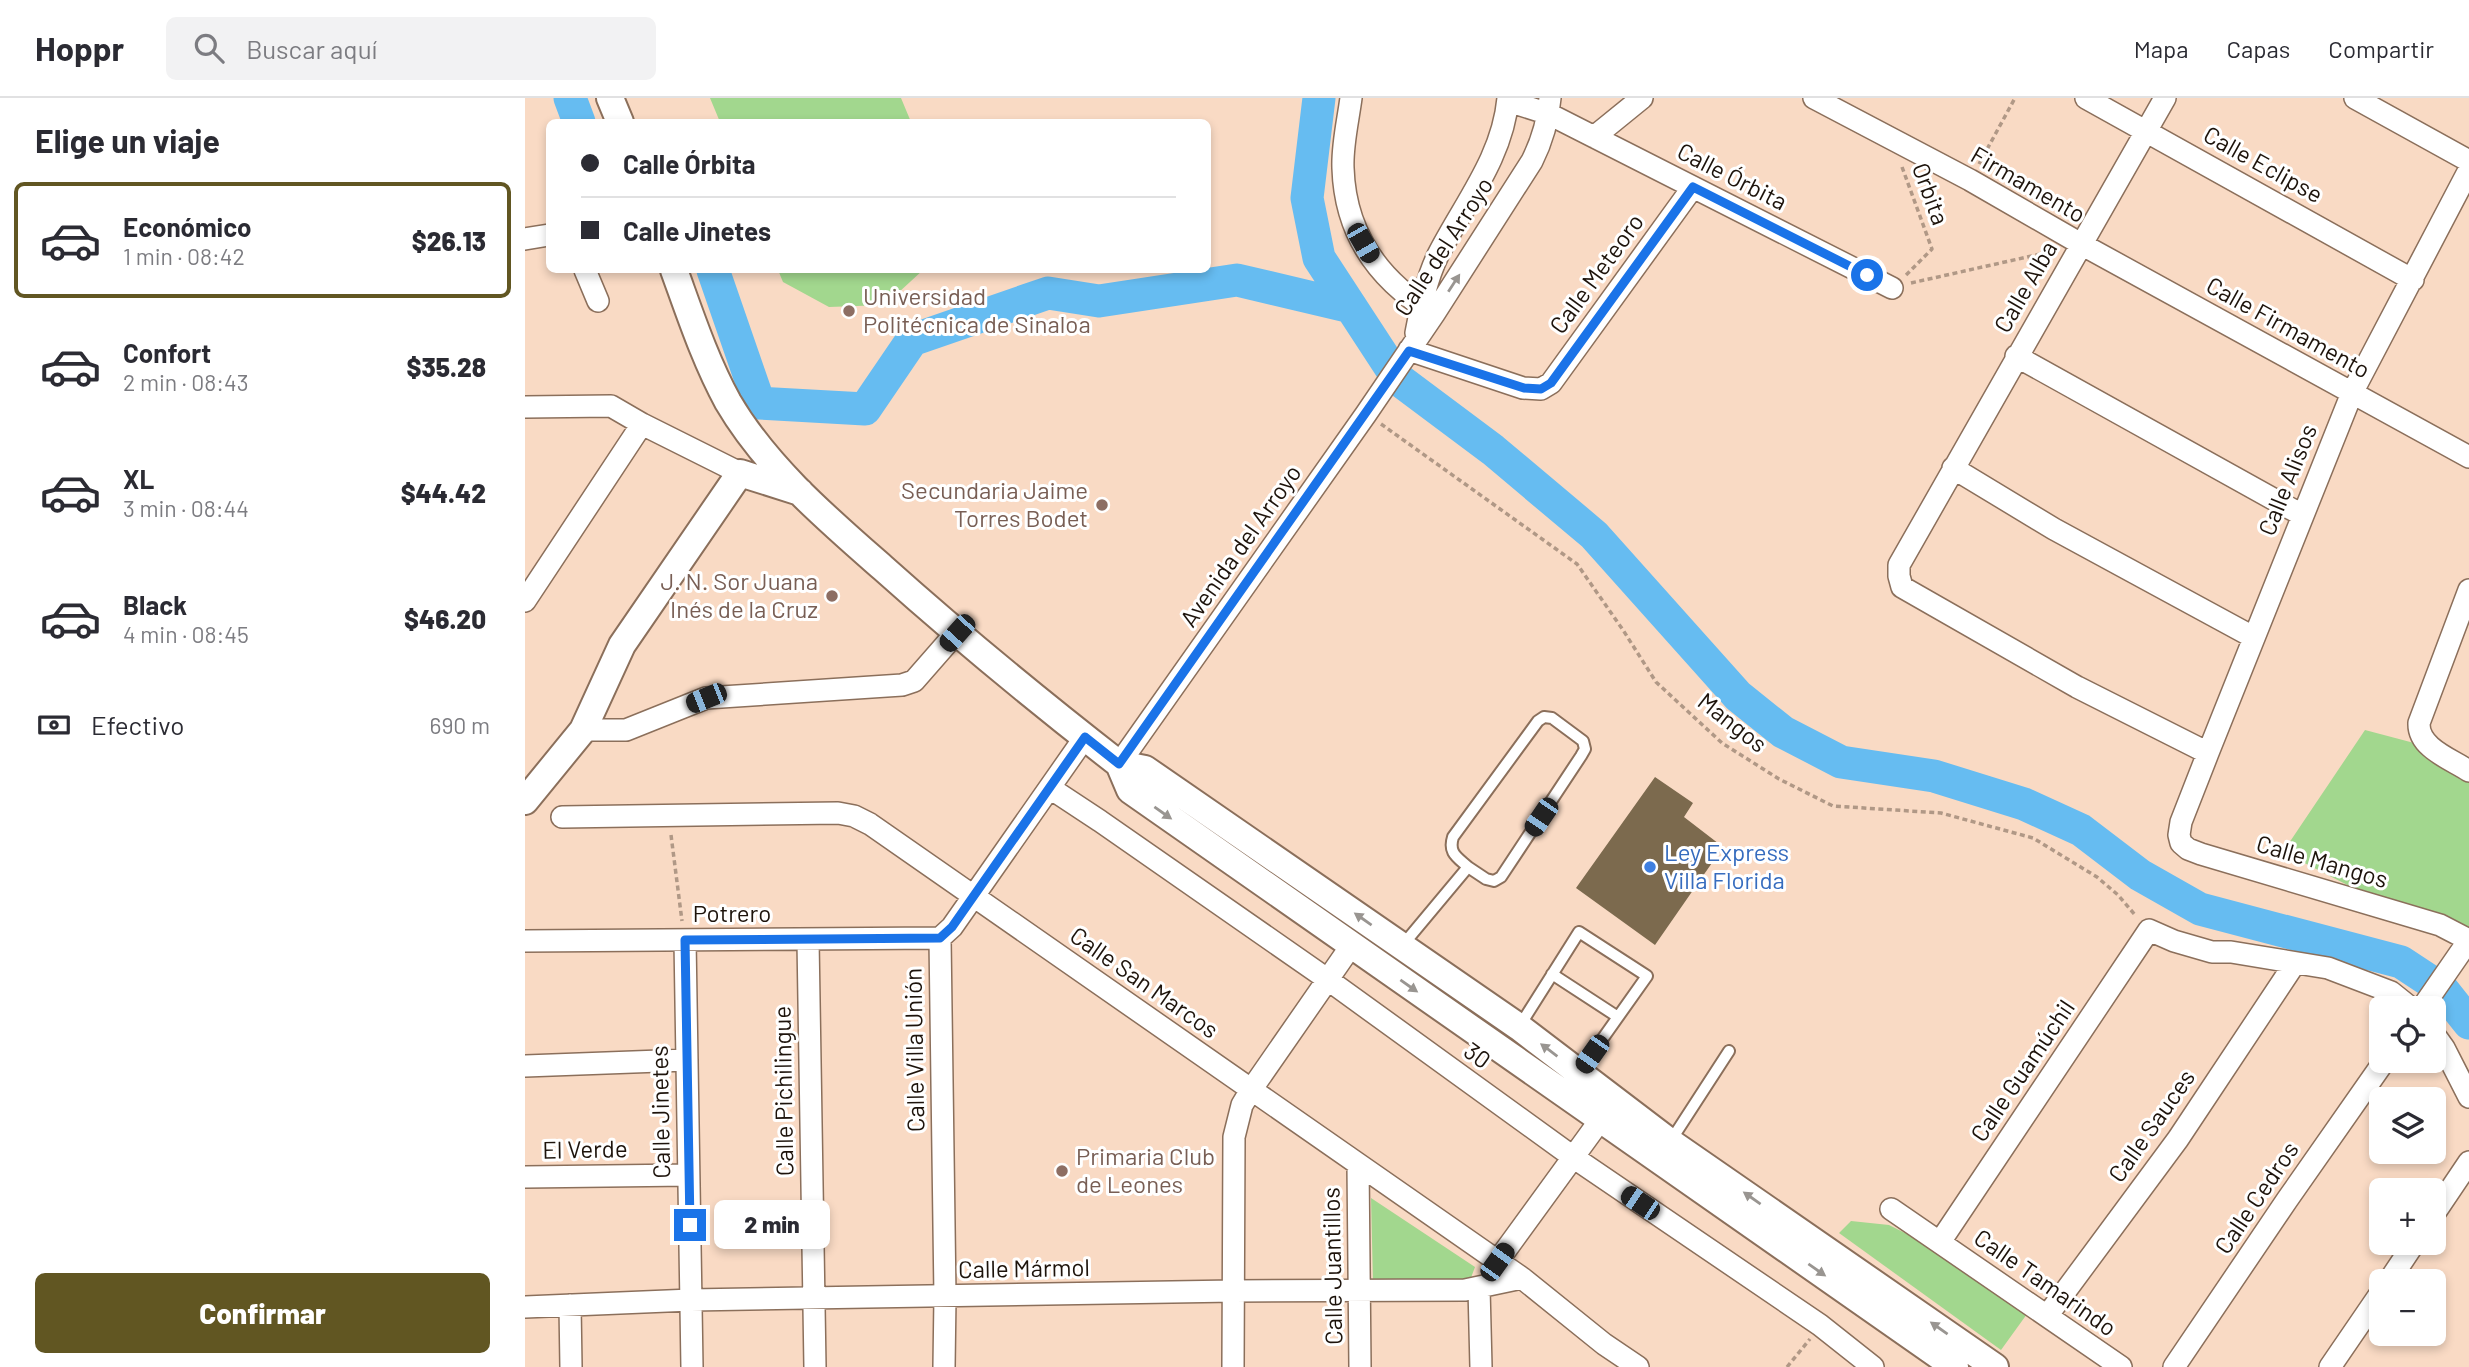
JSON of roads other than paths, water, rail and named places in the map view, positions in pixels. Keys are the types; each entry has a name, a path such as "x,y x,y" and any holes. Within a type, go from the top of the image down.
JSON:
{"street":[{"path":"610,98 619,119"},
{"path":"1351,98 1343,165 1345,200 1353,225 1374,262 1387,278 1428,310"},
{"path":"1594,137 1642,98"},
{"name":"Firmamento","path":"1814,98 1970,180 2081,244"},
{"name":"Calle Eclipse","path":"2086,98 2413,279"},
{"name":"Calle Alba","path":"2165,98 1899,565 1899,576 1902,587 2077,687 2207,753"},
{"path":"2355,98 2469,161"},
{"name":"Calle del Arroyo","path":"1428,310 1437,257 1498,147 1508,99"},
{"name":"Calle Órbita","path":"1508,99 1550,106 1594,137 1892,288"},
{"name":"Calle del Arroyo","path":"1409,349 1428,310 1532,161 1541,142 1550,106"},
{"name":"Calle Alisos","path":"2181,822 2352,393 2469,170"},
{"name":"Calle Meteoro","path":"1409,349 1524,388 1541,389 1551,383 1693,187"},
{"path":"525,239 546,236"},
{"name":"Calle Firmamento","path":"2081,244 2352,393 2467,452"},
{"path":"586,273 598,301"},
{"path":"675,273 705,355 729,403 759,446 845,534 957,633 1119,764 1145,769 1519,1027 1616,1098 1664,1151 1955,1367"},
{"name":"Avenida del Arroyo","path":"1119,764 1409,349"},
{"path":"2016,356 2302,515"},
{"path":"525,407 611,406 740,472 802,493"},
{"path":"525,601 642,424"},
{"path":"1953,468 2054,529 2253,637"},
{"path":"525,801 583,730 622,645 740,472"},
{"path":"2467,603 2419,723 2419,732 2423,740 2433,748 2469,771"},
{"path":"583,730 626,730 706,698 902,685 914,681 957,633"},
{"name":"Calle Villa Unión","path":"944,1367 940,938 952,927 1085,737"},
{"path":"1119,764 1130,790 1600,1121 1664,1151 1995,1367"},
{"name":"30","path":"1050,788 1327,979 1573,1157 1820,1325 1873,1367"},
{"name":"Calle San Marcos","path":"562,817 838,813 854,816 870,824 1522,1278 1604,1344 1638,1367"},
{"name":"Calle Mangos","path":"2181,822 2181,843 2188,849 2420,918 2440,925 2466,945"},
{"name":"Calle Guamúchil","path":"1940,1242 2149,930 2174,941 2212,952 2231,952 2295,963"},
{"name":"Potrero","path":"525,941 940,938"},
{"name":"Calle Jinetes","path":"685,940 692,1367"},
{"name":"Calle Pichilingue","path":"808,940 815,1367"},
{"path":"2428,996 2466,945"},
{"path":"1233,1367 1234,1137 1242,1105 1351,946"},
{"path":"2295,963 2328,968 2399,996"},
{"name":"Calle Sauces","path":"2047,1316 2178,1139 2295,963"},
{"path":"2446,1052 2469,1097"},
{"path":"525,1066 687,1060"},
{"name":"Calle Cedros","path":"2174,1367 2376,1073"},
{"path":"1497,1262 1616,1098"},
{"path":"2446,1196 2469,1162"},
{"name":"Calle Juantillos","path":"1358,1164 1360,1367"},
{"name":"El Verde","path":"525,1177 688,1175"},
{"name":"Calle Tamarindo","path":"1891,1209 2121,1367"},
{"name":"Calle Mármol","path":"525,1307 691,1300 1465,1290 1522,1278"},
{"path":"1479,1288 1481,1367"},
{"path":"570,1305 571,1367"},
{"path":"2330,1367 2369,1310"},
{"path":"1604,1344 1604,1367"}],"lane":[{"path":"1544,717 1552,718 1583,741 1585,749 1581,757 1501,877 1494,881 1486,879 1468,867 1453,854 1450,846 1453,837 1538,721 1544,717"},
{"path":"1402,946 1468,867"},
{"path":"1519,1027 1579,932 1647,976 1579,1072"},
{"path":"1552,974 1618,1017"},
{"path":"1664,1151 1729,1051"}],"waterway":[{"path":"570,98 578,119"},
{"path":"1319,98 1307,198 1319,258 1398,379 1493,450 1594,535 1738,696 1783,732 1841,762 1934,776 2024,804 2081,830 2140,875 2200,909 2401,962 2442,989 2469,1023"},
{"path":"714,273 759,403 865,409 912,340 1048,293 1099,301 1237,280 1351,307"}],"place":[{"name":"Universidad Politécnica de Sinaloa","path":"849,311"},
{"name":"Secundaria Jaime Torres Bodet","path":"1102,505"},
{"name":"J. N. Sor Juana Inés de la Cruz","path":"832,596"},
{"name":"Ley Express Villa Florida","path":"1650,867"},
{"name":"Primaria Club de Leones","path":"1062,1171"}]}
